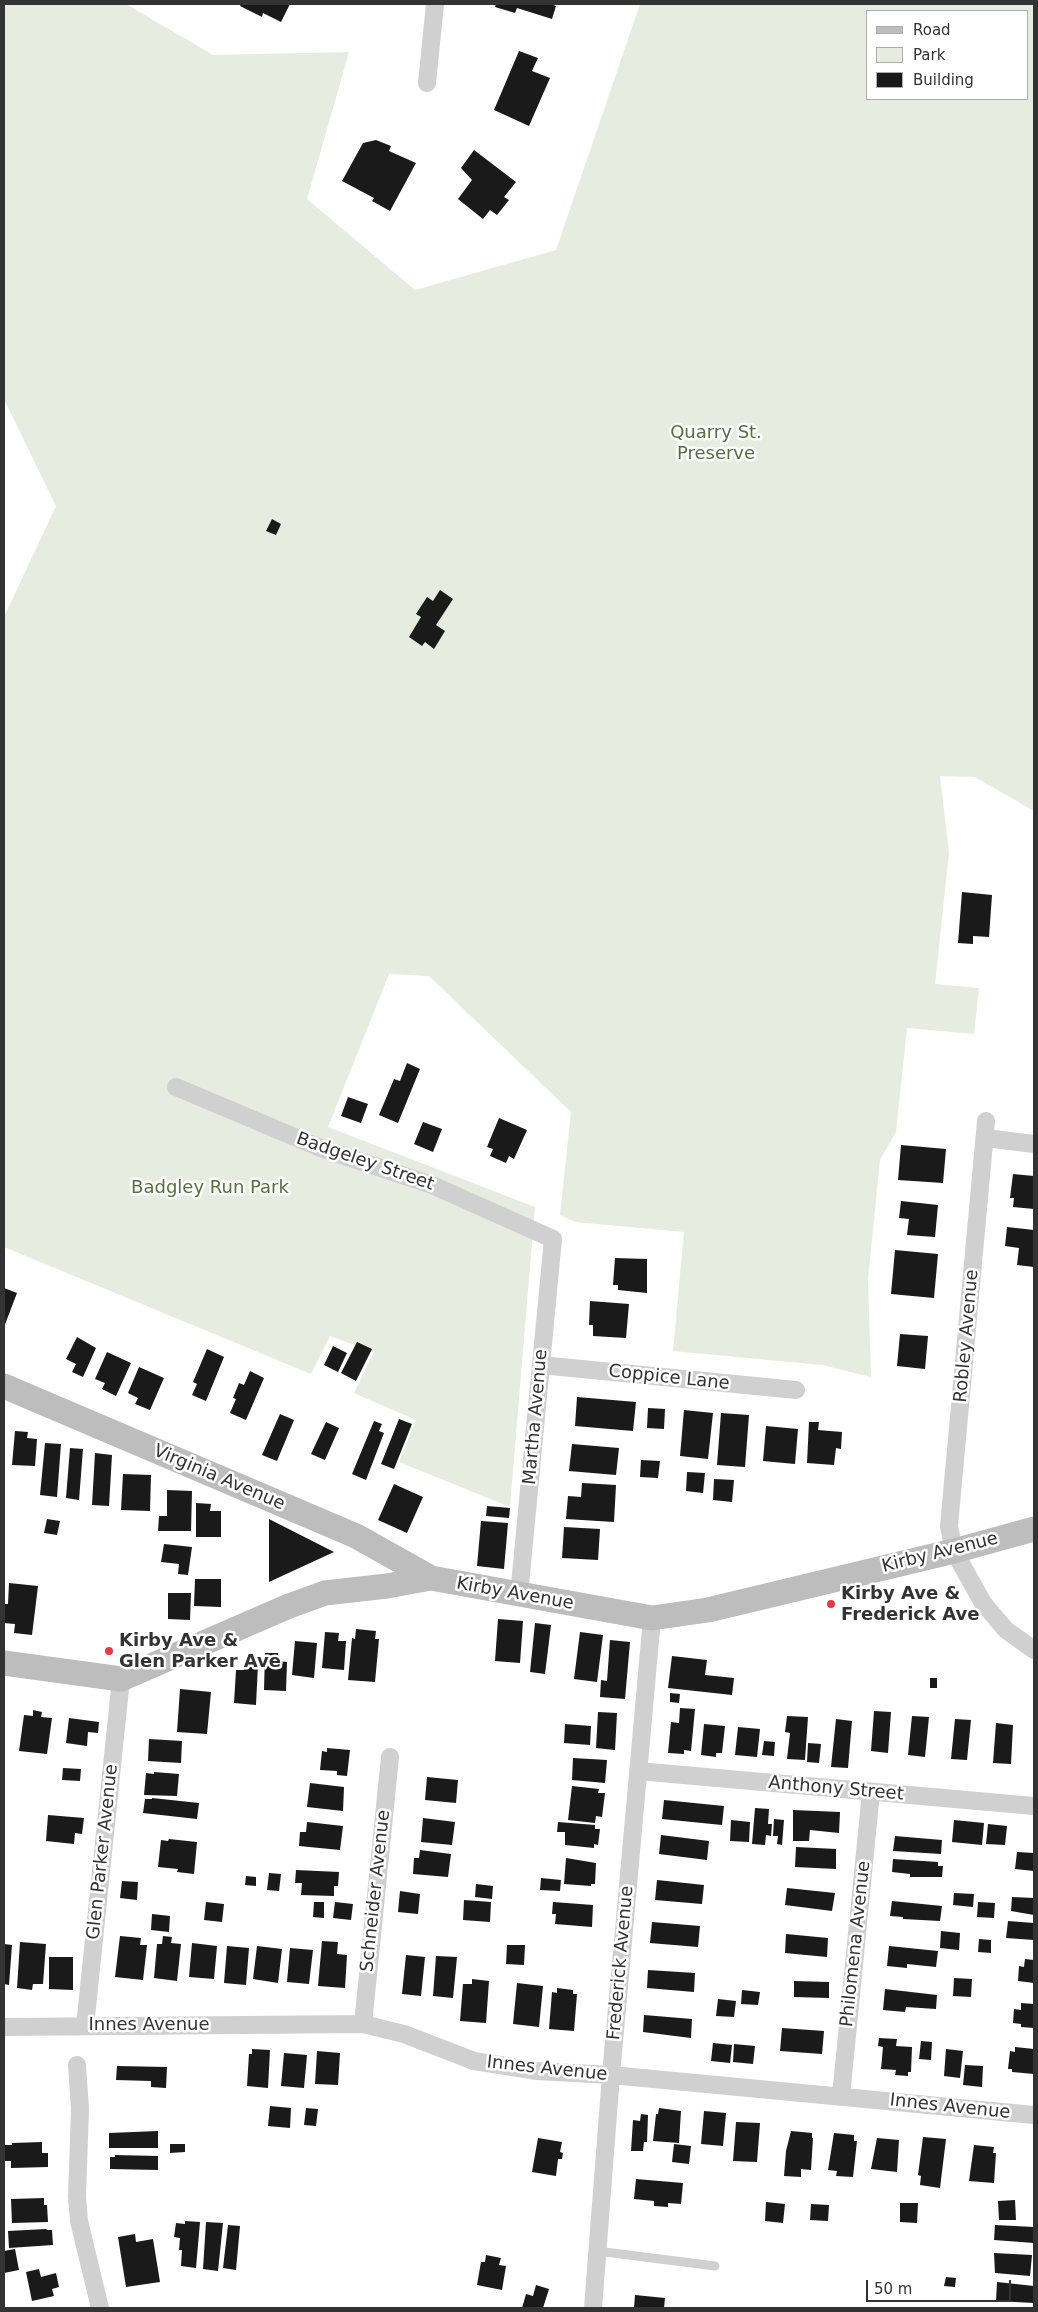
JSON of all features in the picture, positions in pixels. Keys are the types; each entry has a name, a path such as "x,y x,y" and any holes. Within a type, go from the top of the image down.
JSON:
{"street":[{"path":"427,83 435,4"},
{"name":"Badgeley Street","path":"176,1087 323,1150 432,1185 553,1239"},
{"name":"Robley Avenue","path":"1034,1144 986,1130 949,1526 954,1551 982,1602 1006,1630 1034,1650"},
{"name":"Martha Avenue","path":"518,1595 553,1239"},
{"name":"Coppice Lane","path":"541,1365 796,1390"},
{"name":"Virginia Avenue","path":"4,1386 356,1536 431,1578"},
{"name":"Kirby Avenue","path":"120,1679 325,1592 387,1586 431,1578 652,1618 708,1610 954,1551 1034,1529"},
{"name":"Frederick Avenue","path":"593,2308 611,2075 652,1618"},
{"path":"4,1663 120,1679"},
{"name":"Glen Parker Avenue","path":"85,2026 120,1679"},
{"name":"Schneider Avenue","path":"363,2024 390,1757"},
{"name":"Anthony Street","path":"638,1771 1034,1806"},
{"name":"Philomena Avenue","path":"841,2096 871,1792"},
{"name":"Innes Avenue","path":"4,2027 363,2024 404,2034 474,2061 537,2071 611,2075 1034,2115"},
{"path":"77,2065 80,2109 77,2197 79,2221 100,2308"}],"lane":[{"path":"597,2251 715,2266"}],"green space":[{"path":"4,4 126,4 213,55 349,52 307,199 415,290 556,250 640,4 1034,4 1034,811 975,777 940,776 949,853 935,984 979,988 974,1034 907,1028 896,1132 880,1160 868,1279 871,1377 822,1365 673,1351 684,1232 575,1222 560,1215 571,1112 429,976 389,974 328,1127 535,1207 510,1507 399,1462 416,1420 354,1393 374,1352 330,1336 311,1374 4,1247 4,617 56,506 4,399"}],"building":[{"path":"241,4 290,4 281,22 263,13 262,17 240,6"},
{"path":"496,4 551,4 556,6 552,19 517,8 515,13 495,7"},
{"path":"519,51 538,58 532,71 550,78 529,126 494,110"},
{"path":"376,140 391,146 389,151 416,163 390,211 372,201 374,198 342,181 363,143"},
{"path":"474,150 516,182 504,197 509,200 497,215 490,210 483,219 458,199 472,180 461,168"},
{"path":"272,519 281,524 276,535 266,531"},
{"path":"440,590 453,599 436,625 445,631 434,649 425,642 422,646 409,637 421,617 416,614 427,597 433,601"},
{"path":"962,892 992,895 989,937 973,936 973,944 958,943"},
{"path":"407,1063 420,1069 398,1123 379,1115 394,1079 400,1081"},
{"path":"348,1097 368,1104 361,1123 341,1116"},
{"path":"499,1118 527,1130 514,1159 509,1156 506,1163 490,1156 493,1149 487,1147"},
{"path":"423,1122 442,1129 433,1152 414,1144"},
{"path":"901,1145 946,1149 943,1183 898,1180"},
{"path":"1013,1174 1034,1176 1034,1209 1013,1207 1014,1198 1010,1198"},
{"path":"901,1201 938,1205 935,1237 907,1235 909,1219 899,1218"},
{"path":"1007,1227 1034,1230 1034,1267 1017,1265 1019,1248 1005,1246"},
{"path":"895,1250 938,1254 934,1298 891,1294"},
{"path":"615,1258 647,1259 647,1293 618,1290 618,1285 613,1285"},
{"path":"4,1288 17,1293 4,1327"},
{"path":"590,1301 629,1304 626,1338 593,1336 593,1325 589,1325"},
{"path":"900,1334 928,1336 925,1369 897,1366"},
{"path":"77,1337 96,1348 83,1377 72,1372 76,1364 66,1359"},
{"path":"357,1342 372,1349 356,1381 341,1373"},
{"path":"333,1346 347,1353 338,1372 324,1365"},
{"path":"207,1349 224,1357 206,1401 192,1395 197,1384 193,1382"},
{"path":"107,1352 131,1363 116,1396 102,1389 105,1383 95,1379"},
{"path":"139,1367 164,1378 150,1410 135,1404 138,1398 128,1393"},
{"path":"250,1371 264,1378 246,1420 230,1413 236,1399 233,1398 239,1383 244,1385"},
{"path":"577,1397 636,1402 633,1431 575,1426"},
{"path":"648,1408 665,1409 664,1429 647,1428"},
{"path":"684,1410 713,1413 708,1459 680,1456"},
{"path":"721,1413 749,1415 745,1467 717,1465"},
{"path":"280,1414 294,1420 277,1461 262,1455"},
{"path":"399,1419 412,1424 394,1469 381,1464"},
{"path":"374,1421 382,1424 379,1431 384,1433 366,1480 352,1474"},
{"path":"326,1422 339,1428 325,1460 311,1454"},
{"path":"809,1422 819,1422 818,1430 842,1432 841,1449 836,1448 834,1465 807,1463"},
{"path":"766,1426 798,1429 795,1464 763,1461"},
{"path":"15,1431 28,1432 27,1438 37,1439 35,1466 12,1465"},
{"path":"45,1443 61,1444 57,1497 40,1495"},
{"path":"572,1444 619,1448 616,1475 569,1471"},
{"path":"70,1448 83,1449 79,1500 66,1498"},
{"path":"95,1453 112,1455 109,1506 92,1505"},
{"path":"641,1460 660,1461 658,1478 640,1477"},
{"path":"687,1472 705,1473 703,1493 686,1491"},
{"path":"123,1474 151,1475 150,1511 121,1510"},
{"path":"714,1479 734,1480 732,1502 713,1500"},
{"path":"582,1483 616,1485 614,1522 566,1519 568,1496 581,1497"},
{"path":"394,1484 423,1497 407,1533 378,1520"},
{"path":"167,1490 192,1491 191,1531 158,1531 159,1516 167,1516"},
{"path":"196,1503 211,1504 210,1511 221,1511 221,1537 196,1537"},
{"path":"487,1506 510,1508 509,1518 486,1516"},
{"path":"47,1519 60,1521 57,1535 44,1533"},
{"path":"269,1519 334,1552 269,1582"},
{"path":"481,1521 508,1523 504,1569 477,1566"},
{"path":"564,1527 600,1529 598,1560 562,1558"},
{"path":"164,1544 192,1547 188,1575 178,1574 179,1564 161,1562"},
{"path":"195,1579 221,1579 221,1607 194,1606"},
{"path":"9,1583 38,1586 32,1635 14,1633 15,1624 4,1623 4,1604 8,1604"},
{"path":"168,1593 191,1593 190,1620 168,1619"},
{"path":"498,1619 523,1621 520,1663 495,1661"},
{"path":"535,1623 551,1625 545,1674 530,1672"},
{"path":"356,1629 376,1631 375,1639 379,1639 375,1682 348,1680 352,1638 355,1639"},
{"path":"325,1632 339,1633 338,1641 346,1641 344,1670 322,1668"},
{"path":"580,1632 603,1635 597,1682 574,1679"},
{"path":"610,1640 630,1642 625,1699 600,1697 601,1680 607,1681"},
{"path":"295,1641 317,1643 314,1678 292,1675"},
{"path":"265,1653 278,1653 278,1661 287,1662 286,1691 264,1690"},
{"path":"672,1656 707,1660 705,1675 734,1678 732,1695 668,1688"},
{"path":"245,1663 258,1664 256,1705 234,1703 236,1670 244,1670"},
{"path":"930,1678 937,1678 937,1688 930,1688"},
{"path":"180,1689 211,1692 207,1734 177,1732"},
{"path":"670,1693 680,1694 679,1703 670,1702"},
{"path":"680,1708 695,1709 691,1751 684,1750 684,1754 668,1753 671,1722 679,1723"},
{"path":"33,1710 42,1712 41,1717 52,1718 47,1754 19,1751 24,1715 33,1716"},
{"path":"874,1711 891,1712 888,1753 871,1751"},
{"path":"598,1712 617,1713 615,1750 596,1748"},
{"path":"787,1716 808,1717 805,1760 787,1759 790,1733 785,1732"},
{"path":"912,1716 929,1717 925,1757 908,1755"},
{"path":"69,1718 99,1722 98,1733 88,1732 87,1746 66,1743"},
{"path":"836,1719 852,1721 848,1768 831,1767"},
{"path":"955,1719 971,1720 967,1760 951,1759"},
{"path":"996,1723 1013,1725 1011,1764 993,1763"},
{"path":"565,1724 591,1726 590,1745 564,1743"},
{"path":"704,1724 725,1726 722,1753 716,1753 716,1757 701,1755"},
{"path":"738,1727 760,1729 757,1757 735,1755"},
{"path":"149,1739 182,1741 181,1763 148,1761"},
{"path":"764,1741 775,1742 774,1756 762,1755"},
{"path":"808,1743 821,1744 819,1763 807,1762"},
{"path":"327,1748 350,1750 347,1776 337,1775 337,1771 320,1770 322,1751 327,1752"},
{"path":"573,1758 607,1760 605,1783 572,1780"},
{"path":"63,1768 81,1769 80,1781 62,1780"},
{"path":"154,1772 179,1774 177,1796 144,1795 146,1773 154,1774"},
{"path":"427,1777 458,1780 456,1803 425,1800"},
{"path":"310,1783 344,1787 343,1811 307,1807"},
{"path":"572,1786 599,1789 598,1793 605,1793 602,1817 596,1816 595,1823 568,1820"},
{"path":"152,1798 199,1803 197,1819 143,1813 145,1799"},
{"path":"664,1800 724,1806 722,1825 662,1819"},
{"path":"755,1808 769,1809 768,1824 772,1824 771,1836 766,1835 765,1845 752,1844"},
{"path":"793,1810 840,1812 839,1833 810,1830 809,1841 793,1841"},
{"path":"48,1815 84,1818 82,1834 75,1833 74,1844 46,1841"},
{"path":"423,1818 455,1822 452,1845 421,1842"},
{"path":"774,1819 784,1820 782,1845 777,1844 778,1836 773,1836"},
{"path":"731,1820 750,1822 749,1842 730,1841"},
{"path":"954,1820 984,1823 982,1845 952,1842"},
{"path":"307,1822 343,1826 340,1850 299,1846 300,1832 306,1832"},
{"path":"558,1822 595,1825 595,1829 600,1829 598,1845 594,1844 594,1848 565,1845 565,1832 557,1832"},
{"path":"988,1824 1007,1826 1005,1845 986,1844"},
{"path":"661,1835 709,1841 707,1860 659,1854"},
{"path":"895,1836 942,1840 941,1854 893,1851"},
{"path":"169,1839 197,1842 194,1874 177,1872 178,1869 158,1867 161,1840 168,1841"},
{"path":"796,1847 836,1849 836,1869 795,1867"},
{"path":"420,1850 451,1854 448,1877 413,1874 414,1858 419,1858"},
{"path":"1017,1852 1034,1853 1034,1871 1015,1869"},
{"path":"566,1858 596,1863 595,1884 591,1884 591,1886 564,1884"},
{"path":"893,1859 938,1862 938,1866 943,1866 942,1877 910,1877 910,1874 892,1872"},
{"path":"296,1870 339,1872 338,1886 334,1886 334,1896 301,1895 302,1883 295,1883"},
{"path":"269,1873 281,1874 279,1891 267,1890"},
{"path":"246,1876 256,1877 256,1886 245,1885"},
{"path":"541,1878 561,1880 560,1891 540,1890"},
{"path":"657,1880 704,1885 702,1904 655,1900"},
{"path":"122,1881 138,1882 137,1900 120,1898"},
{"path":"476,1884 493,1886 492,1899 475,1897"},
{"path":"787,1888 835,1893 832,1911 785,1905"},
{"path":"400,1891 420,1894 418,1914 398,1912"},
{"path":"954,1893 974,1894 973,1907 953,1905"},
{"path":"1012,1897 1034,1898 1034,1915 1011,1911"},
{"path":"464,1900 491,1902 490,1922 463,1920"},
{"path":"892,1901 942,1906 940,1921 903,1919 903,1917 890,1916"},
{"path":"206,1902 224,1904 222,1922 204,1920"},
{"path":"314,1902 324,1902 324,1918 313,1917"},
{"path":"335,1902 353,1904 351,1920 333,1918"},
{"path":"553,1902 593,1905 592,1927 555,1924 556,1914 552,1914"},
{"path":"978,1902 995,1903 994,1918 977,1917"},
{"path":"152,1914 170,1916 169,1932 151,1930"},
{"path":"1008,1921 1034,1923 1034,1940 1006,1938"},
{"path":"652,1922 700,1926 698,1947 650,1943"},
{"path":"941,1931 960,1933 959,1950 940,1948"},
{"path":"786,1934 828,1938 827,1957 785,1953"},
{"path":"120,1936 141,1938 140,1945 147,1945 143,1980 115,1977"},
{"path":"163,1936 172,1937 171,1943 181,1944 177,1981 154,1978 157,1944 162,1944"},
{"path":"979,1939 991,1940 991,1953 978,1952"},
{"path":"322,1941 338,1942 337,1954 347,1955 345,1988 318,1986"},
{"path":"20,1942 46,1944 43,1984 33,1984 32,1990 17,1988"},
{"path":"192,1943 217,1946 214,1979 189,1977"},
{"path":"4,1944 12,1945 9,1985 4,1984"},
{"path":"507,1945 525,1945 524,1965 506,1964"},
{"path":"227,1946 249,1948 246,1985 224,1983"},
{"path":"257,1946 282,1949 278,1983 253,1979"},
{"path":"889,1946 938,1951 936,1967 907,1964 907,1968 887,1966"},
{"path":"290,1948 313,1950 309,1984 287,1982"},
{"path":"406,1955 425,1957 421,1996 402,1994"},
{"path":"436,1956 457,1957 453,1998 433,1996"},
{"path":"49,1957 73,1957 73,1990 49,1989"},
{"path":"1025,1959 1034,1960 1034,1983 1018,1981 1019,1966 1024,1967"},
{"path":"648,1970 695,1973 694,1992 647,1988"},
{"path":"954,1978 972,1979 971,1997 953,1996"},
{"path":"472,1979 489,1981 486,2023 460,2021 463,1984 472,1984"},
{"path":"794,1981 829,1982 829,1998 794,1997"},
{"path":"517,1983 543,1986 539,2027 513,2024"},
{"path":"557,1988 573,1990 573,1994 577,1994 574,2031 549,2029 552,1992 557,1993"},
{"path":"885,1989 937,1995 936,2009 906,2007 905,2012 883,2010"},
{"path":"742,1990 760,1992 758,2005 741,2004"},
{"path":"718,1999 736,2001 734,2017 716,2016"},
{"path":"1021,2003 1034,2004 1034,2028 1021,2027 1021,2024 1013,2023 1014,2009 1021,2010"},
{"path":"644,2015 692,2019 691,2038 643,2032"},
{"path":"782,2028 824,2031 822,2054 780,2051"},
{"path":"879,2038 897,2039 896,2046 912,2047 911,2072 908,2072 908,2076 895,2075 896,2070 881,2069 883,2047 878,2046"},
{"path":"921,2041 932,2042 931,2060 919,2059"},
{"path":"713,2043 732,2045 730,2063 711,2061"},
{"path":"734,2044 755,2046 753,2064 733,2062"},
{"path":"1015,2047 1034,2049 1034,2074 1012,2072 1012,2069 1008,2069 1010,2051 1015,2052"},
{"path":"252,2049 270,2050 268,2088 247,2086 249,2054 252,2054"},
{"path":"946,2049 963,2051 960,2078 944,2076"},
{"path":"317,2051 340,2053 338,2085 315,2084"},
{"path":"284,2053 307,2055 304,2088 281,2086"},
{"path":"965,2065 983,2066 982,2087 963,2085"},
{"path":"117,2066 167,2067 166,2088 151,2087 151,2081 116,2080"},
{"path":"270,2106 291,2108 290,2128 268,2126"},
{"path":"306,2108 318,2109 316,2126 304,2125"},
{"path":"659,2108 681,2111 679,2143 653,2141 656,2114 658,2114"},
{"path":"704,2111 726,2113 723,2146 701,2144"},
{"path":"641,2114 648,2115 647,2142 644,2142 643,2151 631,2151 633,2120 640,2121"},
{"path":"736,2122 760,2123 757,2162 733,2161"},
{"path":"158,2131 158,2148 109,2148 109,2133"},
{"path":"791,2131 812,2133 811,2170 801,2169 801,2177 784,2176 786,2151"},
{"path":"834,2133 854,2135 854,2141 857,2141 853,2177 836,2176 837,2171 828,2170"},
{"path":"923,2137 946,2139 940,2188 920,2185 921,2176 918,2175"},
{"path":"538,2138 562,2142 560,2152 563,2153 562,2159 558,2159 556,2176 532,2172"},
{"path":"877,2138 899,2140 897,2172 871,2169"},
{"path":"42,2142 42,2153 48,2153 48,2167 11,2168 11,2161 4,2161 4,2145"},
{"path":"170,2144 185,2144 185,2152 170,2153"},
{"path":"674,2144 691,2146 689,2164 672,2162"},
{"path":"974,2145 994,2147 993,2153 996,2153 994,2183 969,2181"},
{"path":"115,2155 158,2156 158,2170 110,2169 110,2157 115,2157"},
{"path":"636,2179 683,2183 681,2204 668,2203 668,2207 654,2206 654,2201 634,2199"},
{"path":"44,2198 44,2205 47,2205 48,2222 12,2223 11,2199"},
{"path":"1015,2200 1016,2220 999,2220 998,2201"},
{"path":"766,2202 785,2204 783,2223 765,2221"},
{"path":"900,2203 918,2203 917,2223 900,2222"},
{"path":"811,2204 829,2205 828,2221 810,2220"},
{"path":"185,2221 200,2222 196,2268 181,2266 182,2250 179,2250 180,2238 174,2237 176,2223 185,2224"},
{"path":"206,2222 223,2223 218,2271 203,2269"},
{"path":"228,2225 240,2226 236,2270 223,2268"},
{"path":"995,2225 1034,2227 1034,2243 994,2240"},
{"path":"52,2230 53,2245 9,2248 8,2231"},
{"path":"135,2234 136,2242 153,2239 160,2282 126,2287 118,2237"},
{"path":"15,2249 19,2270 4,2273 4,2251"},
{"path":"994,2253 1032,2255 1030,2276 995,2273"},
{"path":"486,2255 501,2258 499,2265 506,2266 502,2290 477,2285 481,2262 485,2262"},
{"path":"39,2269 41,2277 56,2273 59,2287 52,2289 54,2296 32,2301 26,2272"},
{"path":"946,2277 956,2278 955,2287 944,2286"},
{"path":"997,2282 1034,2286 1034,2303 996,2301"},
{"path":"536,2285 549,2289 543,2308 522,2308 526,2294 533,2296"},
{"path":"635,2295 665,2298 664,2308 634,2308"}],"place":[{"name":"Kirby Ave & Frederick Ave","path":"831,1604"},
{"name":"Kirby Ave & Glen Parker Ave","path":"109,1651"}],"park label":[{"name":"Quarry St. Preserve","path":"716,443"},
{"name":"Badgley Run Park","path":"210,1188"}]}
